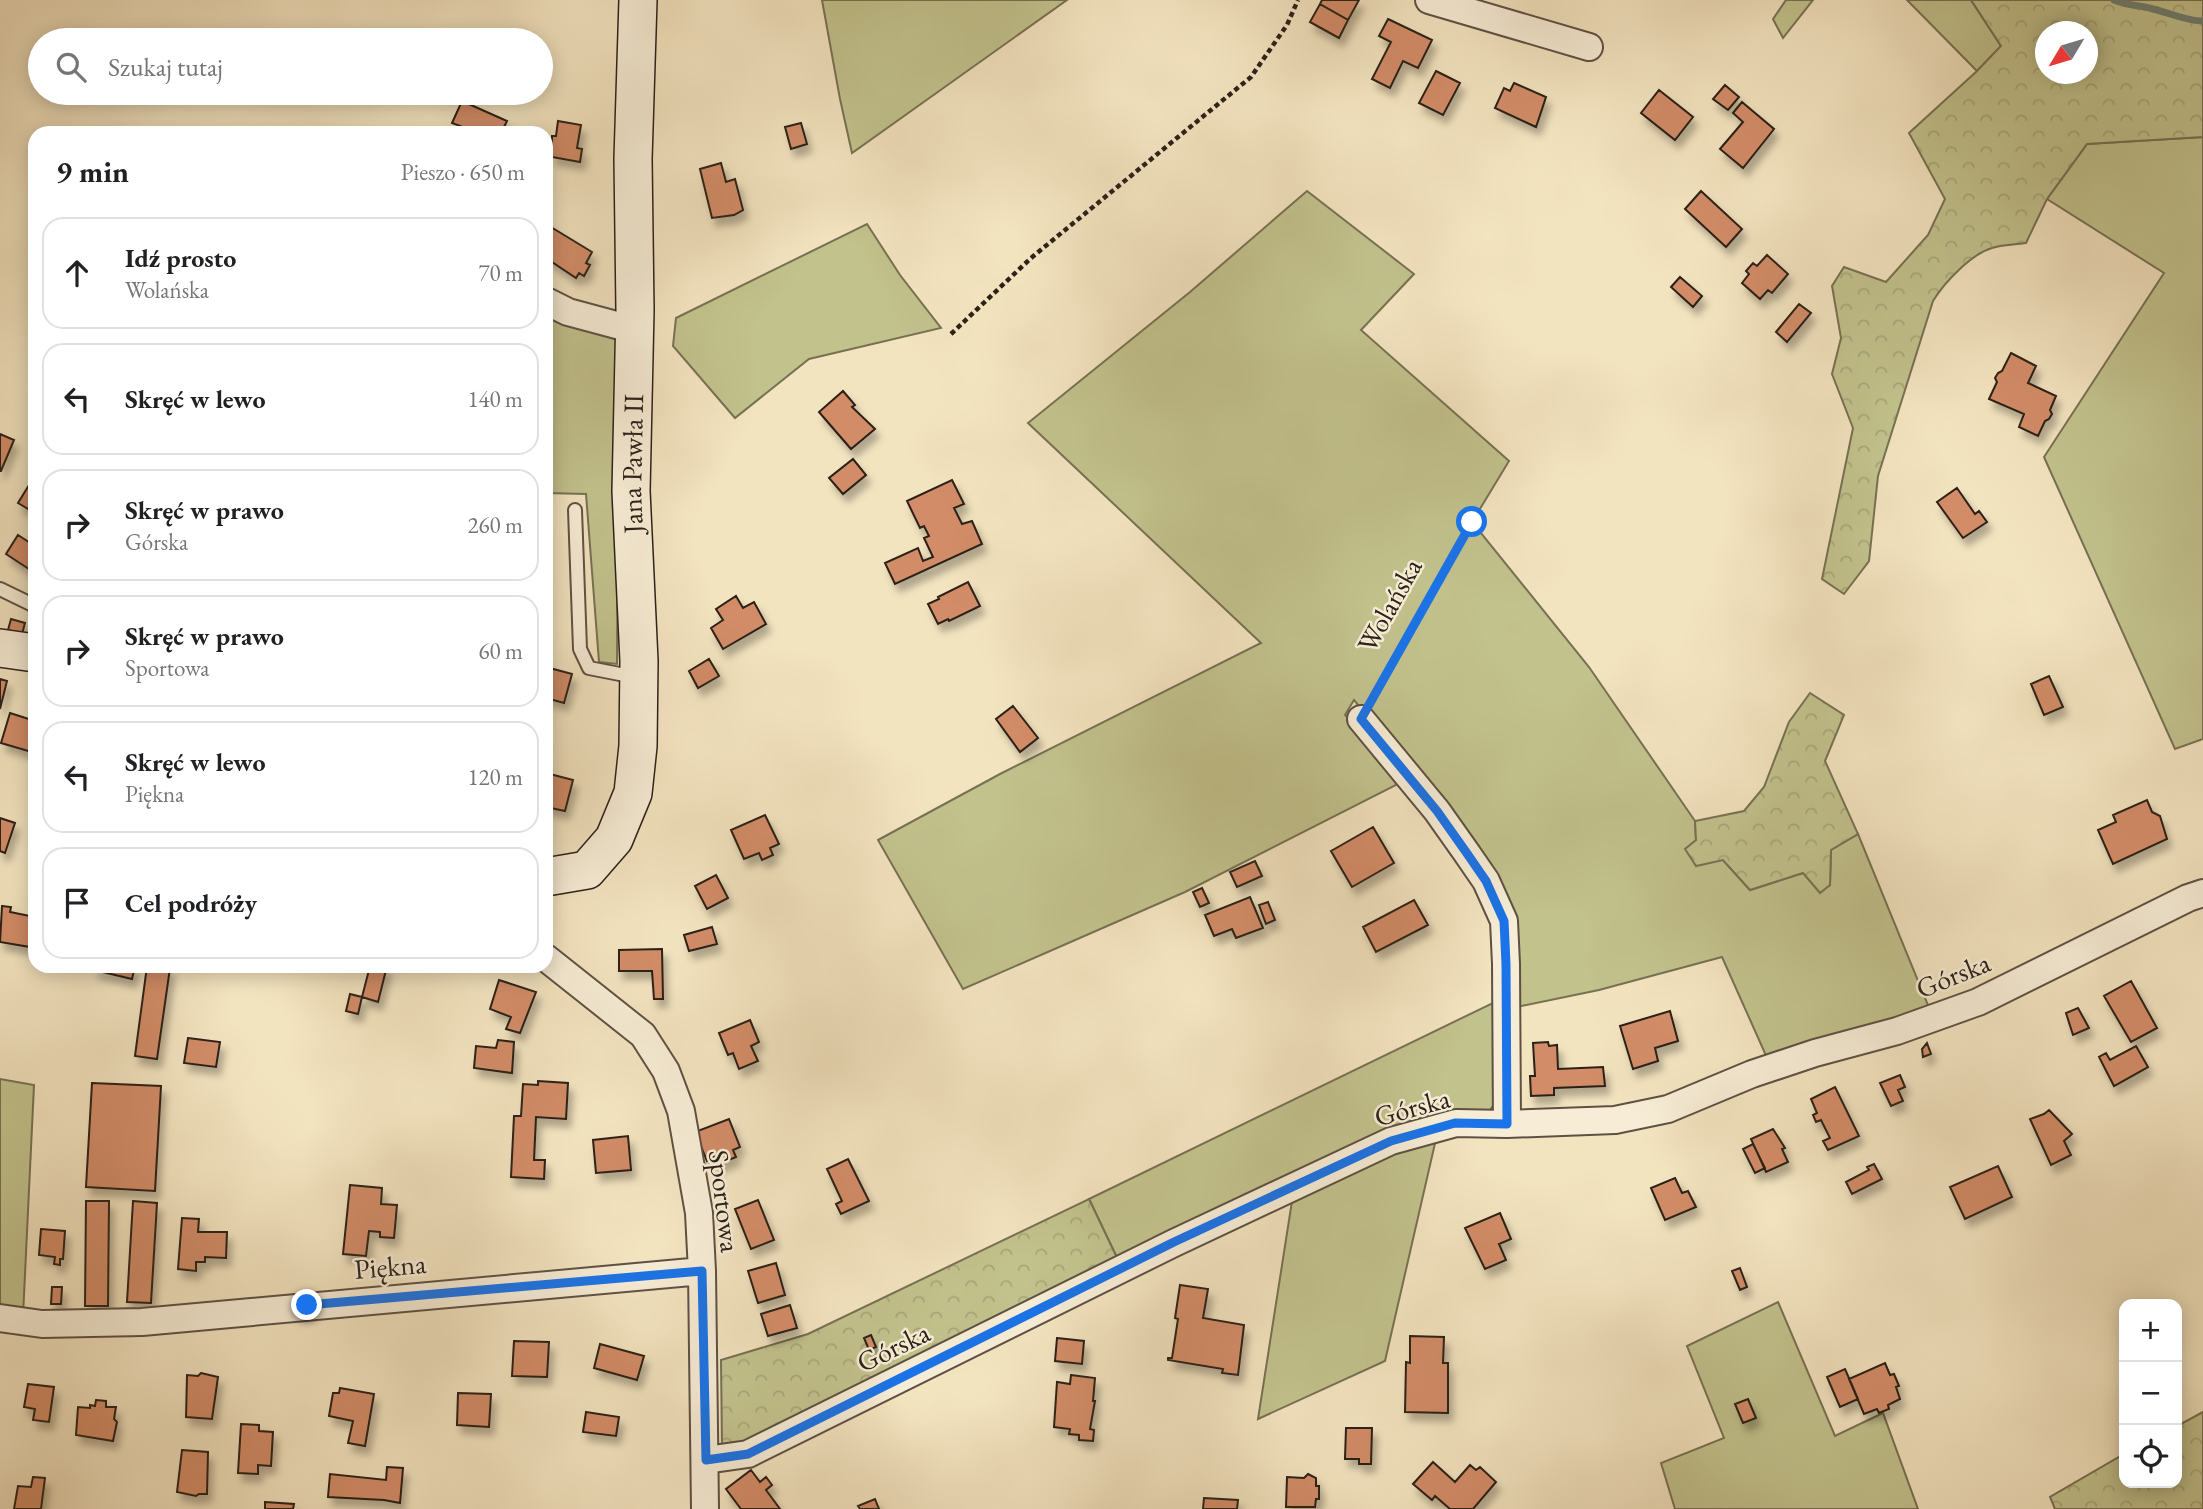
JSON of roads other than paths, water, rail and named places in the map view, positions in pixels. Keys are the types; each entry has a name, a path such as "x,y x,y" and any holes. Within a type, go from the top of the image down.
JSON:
{"street":[{"name":"Jana Pawła II","path":"553,876 587,870 614,839 633,793 638,746 631,491 635,330 633,159 638,0"},
{"path":"1429,0 1589,47"},
{"path":"553,304 568,312 635,330"},
{"path":"0,648 28,652"},
{"path":"1361,719 1437,811 1486,881 1504,921 1507,1124"},
{"name":"Górska","path":"706,1460 748,1454 1174,1242 1391,1141 1455,1123 1615,1120 1668,1109 1752,1074 1815,1053 1897,1031 1978,1002 2203,893"},
{"name":"Sportowa","path":"553,964 643,1035 666,1071 681,1111 699,1213 705,1509"},
{"name":"Piękna","path":"0,1318 42,1324 142,1322 702,1271"}],"lane":[{"path":"575,510 580,649 589,668 638,678"},
{"path":"0,589 28,603"}],"waterway":[{"path":"2114,0 2203,21"}]}
